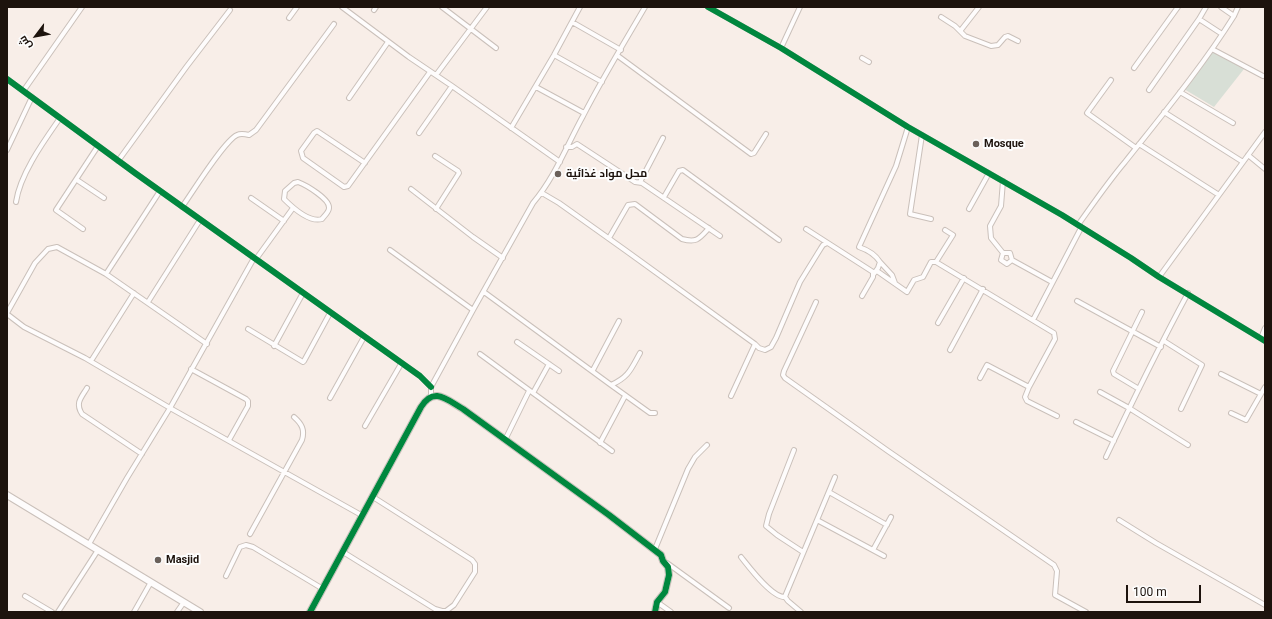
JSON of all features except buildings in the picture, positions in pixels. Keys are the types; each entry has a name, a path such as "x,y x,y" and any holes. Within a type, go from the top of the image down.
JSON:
{"street":[{"path":"24,90 82,7"},
{"path":"289,18 297,7"},
{"path":"342,7 430,72 560,162"},
{"path":"442,7 496,48"},
{"path":"436,75 487,7"},
{"path":"511,128 536,87 580,7"},
{"path":"430,396 431,387 473,310 533,203 542,193 560,162 566,147 584,113 645,7"},
{"path":"708,7 781,48 908,127 1079,226 1159,277 1188,293 1265,341"},
{"path":"781,48 800,7"},
{"path":"960,30 979,7"},
{"path":"1134,68 1178,7"},
{"path":"1149,90 1206,7"},
{"path":"1221,7 1234,16"},
{"path":"1033,320 1079,226 1137,146 1212,49 1234,16 1238,7"},
{"path":"118,161 186,66 230,10"},
{"path":"941,17 960,30 965,36 991,46 998,44 1008,36 1018,41"},
{"path":"1199,19 1222,34"},
{"path":"572,22 621,50"},
{"path":"182,207 217,156 235,136 240,133 249,135 256,130 334,24"},
{"path":"349,98 388,42"},
{"path":"1212,49 1263,76"},
{"path":"554,55 602,82"},
{"path":"618,56 751,154 754,153 766,134"},
{"path":"862,58 869,62"},
{"path":"365,163 317,131 301,151 303,158 344,187 350,184 365,163 430,72"},
{"path":"7,79 200,220 427,381 431,387"},
{"path":"1111,80 1087,113 1137,146 1219,195"},
{"path":"419,133 452,86"},
{"path":"536,87 584,113"},
{"path":"1180,92 1233,123"},
{"path":"7,150 32,97"},
{"path":"1164,112 1243,162"},
{"path":"16,202 19,188 44,142 60,118"},
{"path":"895,284 892,275 874,255 859,247 896,166 908,127"},
{"path":"1159,277 1265,132"},
{"path":"922,135 910,214 931,219"},
{"path":"640,182 663,138"},
{"path":"566,147 572,147 577,144 635,182 640,182 720,236"},
{"path":"83,229 56,210 98,146"},
{"path":"1248,155 1265,169"},
{"path":"435,156 458,171 459,174 436,209"},
{"path":"664,198 679,171 683,170 779,240"},
{"path":"969,209 989,173"},
{"path":"77,180 104,198"},
{"path":"1003,181 1001,206 990,226 991,238 1003,253"},
{"path":"298,182 304,184 327,201 329,206 329,210 322,219 318,220 312,219 293,208 284,199 284,196 285,191 294,183 298,182"},
{"path":"411,189 503,258"},
{"path":"106,274 160,191"},
{"path":"542,193 559,203 691,296 759,348 765,350 771,347 776,338 800,282 823,245 827,243"},
{"path":"251,198 284,221"},
{"path":"609,238 628,205 635,204 682,239 691,241 698,240 709,228"},
{"path":"89,544 170,408 255,259 293,208"},
{"path":"148,302 200,220"},
{"path":"806,228 869,270 873,275"},
{"path":"936,262 952,235 945,230"},
{"path":"207,344 106,274 57,247 48,249 35,263 7,314 24,327 91,361 170,408 286,471 363,516"},
{"path":"390,250 473,310"},
{"path":"1003,253 1010,253 1012,260 1052,282"},
{"path":"1003,253 1001,260 1003,262 1007,264 1012,260"},
{"path":"862,296 873,275 877,271 880,262"},
{"path":"877,271 907,292 914,280 923,277 931,262 936,262 1054,333 1056,337 1025,396 1027,401 1057,416"},
{"path":"938,323 964,278"},
{"path":"950,350 983,289"},
{"path":"484,292 593,370 625,396 650,413 655,413"},
{"path":"91,361 134,293"},
{"path":"274,346 303,293"},
{"path":"1106,457 1139,388 1188,293"},
{"path":"1077,301 1161,347"},
{"path":"816,302 784,371 783,375 785,378 1054,565 1057,571 1055,595 1086,612"},
{"path":"1139,388 1114,372 1142,312"},
{"path":"248,329 274,346 303,362 330,313"},
{"path":"593,370 619,321"},
{"path":"1261,338 1265,328"},
{"path":"330,398 364,337"},
{"path":"1164,341 1202,365 1181,410"},
{"path":"517,342 559,371"},
{"path":"731,396 755,344"},
{"path":"611,385 621,381 626,376 640,353"},
{"path":"480,354 600,444 612,451"},
{"path":"365,426 401,364"},
{"path":"505,440 531,392 549,364"},
{"path":"980,378 988,365 1029,387"},
{"path":"191,369 248,401 248,406 229,440"},
{"path":"1221,374 1261,394"},
{"path":"1231,413 1246,420 1265,387"},
{"path":"87,388 78,404 82,414 142,454"},
{"path":"1100,392 1130,408 1188,445"},
{"path":"310,612 421,407 425,400 430,396 442,396 464,409 655,549 661,555 663,561 668,567 669,579 665,592 658,602 655,612"},
{"path":"600,444 625,396"},
{"path":"250,534 286,471 304,434 302,424 294,418"},
{"path":"1076,422 1114,441"},
{"path":"655,549 688,469 695,457 707,445"},
{"path":"794,450 769,514 766,526 803,552"},
{"path":"785,597 834,477"},
{"path":"828,492 886,525"},
{"path":"7,495 200,612"},
{"path":"343,552 435,609 442,611 446,611 454,604 475,572 475,564 472,560 373,497"},
{"path":"873,550 891,517"},
{"path":"817,520 884,556"},
{"path":"1119,520 1156,543 1265,604"},
{"path":"226,576 240,547 246,545 253,547 323,588"},
{"path":"58,612 98,550"},
{"path":"741,557 757,576 776,594 782,598 785,597 801,612"},
{"path":"663,561 682,573 729,608"},
{"path":"134,612 151,582"},
{"path":"25,596 52,612"},
{"path":"177,612 184,602"},
{"path":"658,602 671,612"}],"shaded area":[{"path":"1211,51 1244,69 1214,107 1184,89"}],"cycle path":[{"path":"708,7 781,48 908,127 1062,215 1159,277 1265,341"},
{"path":"7,79 135,173 420,376 431,387"},
{"path":"310,612 421,407 431,397 436,396 446,399 463,409 609,515 661,555 663,561 668,567 669,575 665,592 657,602 655,612"}],"place":[{"name":"Mosque","path":"976,144"},
{"name":"محل مواد غذائية","path":"558,174"},
{"name":"Masjid","path":"158,560"}]}
